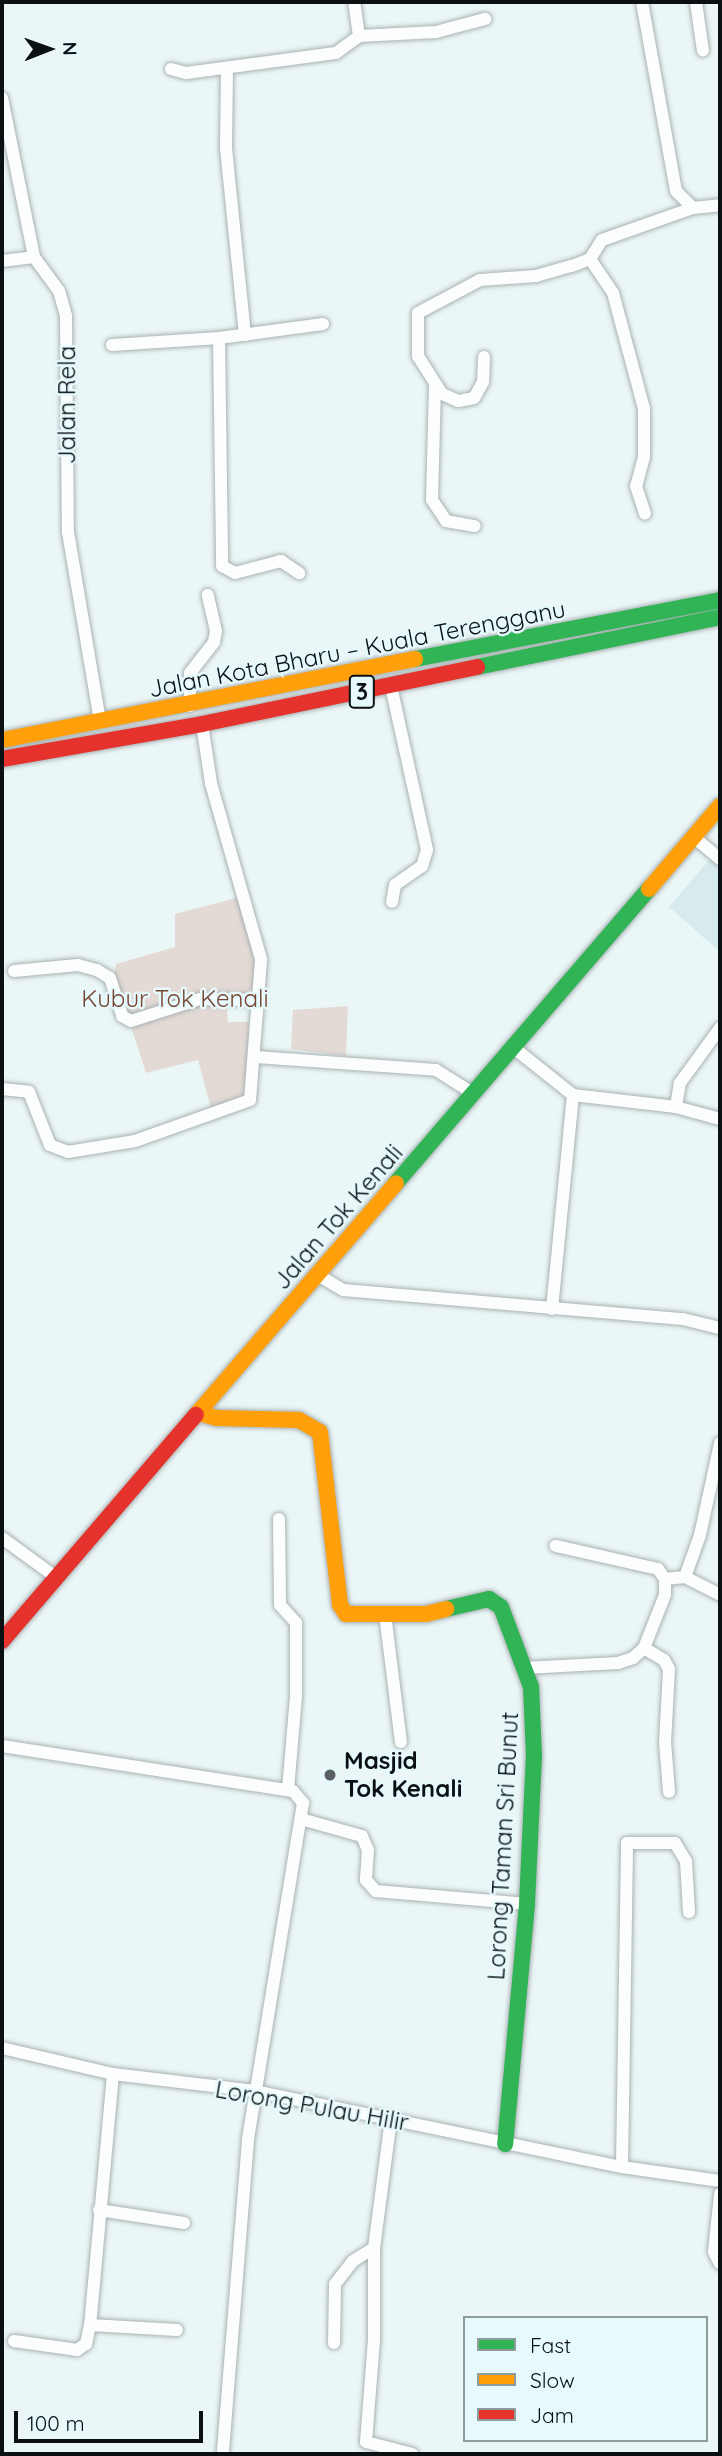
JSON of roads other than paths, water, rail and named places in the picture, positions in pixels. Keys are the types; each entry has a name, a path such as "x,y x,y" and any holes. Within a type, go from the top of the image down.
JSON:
{"main road":[{"name":"Jalan Kota Bharu – Kuala Terengganu","path":"2,740 190,707 720,600"},
{"name":"Jalan Kota Bharu – Kuala Terengganu","path":"2,760 202,724 720,617"},
{"name":"Jalan Tok Kenali","path":"2,1641 715,817 720,806"},
{"name":"Lorong Taman Sri Bunut","path":"199,1413 217,1418 299,1420 316,1426 323,1440 341,1609 349,1614 426,1614 494,1600 501,1607 531,1687 534,1755 527,1904 505,2144"}],"street":[{"path":"354,2 359,36"},
{"path":"642,2 672,178 676,191 693,208"},
{"path":"696,2 703,51"},
{"path":"170,69 186,73 335,53 359,36 436,32 485,19"},
{"path":"227,68 227,160 244,335"},
{"name":"Jalan Rela","path":"2,97 8,165 34,257 59,291 66,316 68,532 100,723"},
{"path":"484,357 483,382 474,398 451,400 435,386 418,356 416,323 424,308 480,280 536,276 590,259 602,240 693,208 720,205"},
{"path":"2,261 34,257"},
{"path":"590,259 613,293 644,410 644,457 636,486 645,514"},
{"path":"112,345 219,338 323,324"},
{"path":"219,338 222,566 235,573 281,561 299,573"},
{"path":"435,386 432,500 446,521 475,526"},
{"path":"190,707 190,673 214,642 216,631 208,595"},
{"path":"391,686 427,850 422,866 396,885 392,902"},
{"path":"2,1089 29,1092 50,1145 68,1152 135,1141 241,1107 253,1091 261,960 256,934 211,783 202,724"},
{"path":"695,838 720,859"},
{"path":"14,971 78,965 97,970 110,978 122,1016 131,1021 200,999 260,1000"},
{"path":"676,1107 686,1073 720,1028"},
{"path":"514,1048 573,1096 676,1107 720,1119"},
{"path":"256,1057 436,1070 474,1094"},
{"path":"552,1309 573,1096"},
{"path":"318,1275 343,1290 683,1319 720,1328"},
{"path":"685,1577 700,1535 720,1443"},
{"path":"279,1519 280,1605 296,1623 296,1696 288,1790"},
{"path":"2,1538 57,1578"},
{"path":"556,1546 652,1566 666,1579 685,1577 720,1595"},
{"path":"524,1668 618,1663 644,1648 665,1595 666,1579"},
{"path":"385,1614 401,1742"},
{"path":"644,1648 669,1669 665,1742 669,1792"},
{"path":"2,1746 288,1790 300,1796 301,1819 255,2091 223,2454"},
{"path":"301,1819 362,1836 368,1850 366,1880 376,1891 527,1904"},
{"path":"622,2167 627,1843 675,1843 686,1861 689,1912"},
{"name":"Lorong Pulau Hilir","path":"2,2048 113,2074 255,2091 622,2167 720,2181"},
{"path":"14,2342 77,2350 86,2344 113,2074"},
{"path":"391,2119 374,2248 375,2330 366,2442 412,2454"},
{"path":"720,2194 714,2252 720,2264"},
{"path":"99,2210 184,2223"},
{"path":"334,2343 335,2284 353,2261 374,2248"},
{"path":"90,2325 177,2330"}],"place":[{"name":"Masjid Tok Kenali","path":"330,1775"}],"park label":[{"name":"Kubur Tok Kenali","path":"175,999"}]}
